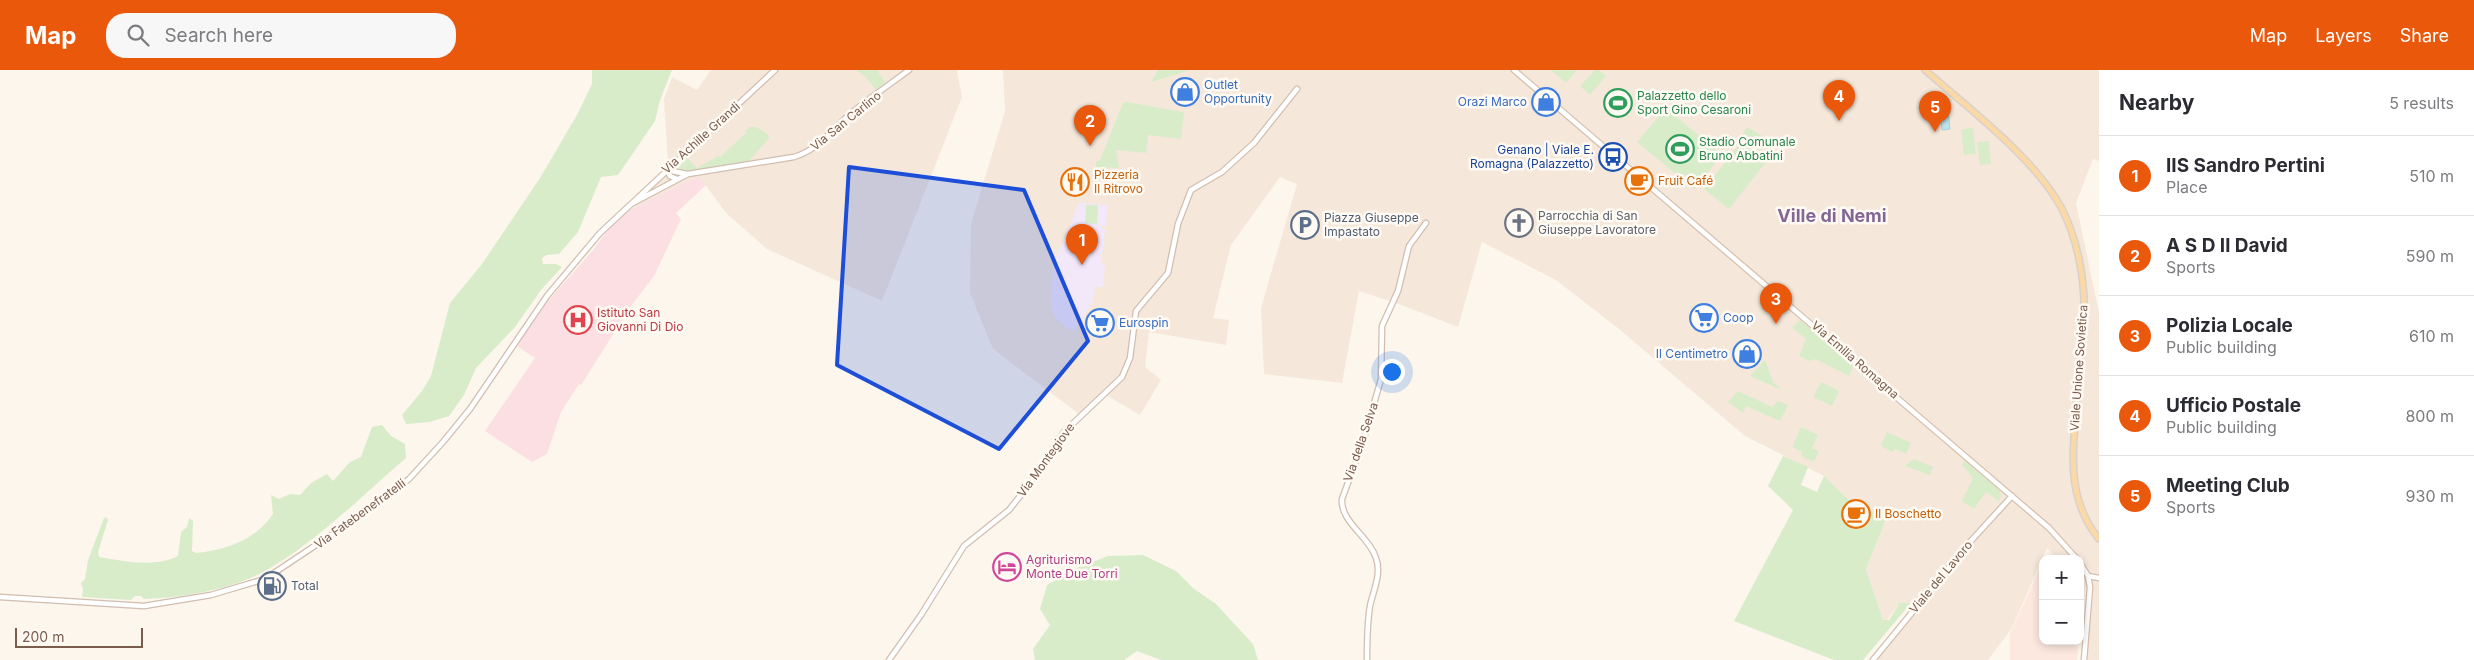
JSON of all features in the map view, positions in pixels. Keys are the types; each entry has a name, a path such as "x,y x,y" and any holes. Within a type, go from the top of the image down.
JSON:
{"main road":[{"name":"Viale Unione Sovietica","path":"1925,70 2033,168 2054,196 2068,222 2078,255 2084,306 2072,476 2080,507 2099,539"}],"street":[{"name":"Via Achille Grandi","path":"627,206 775,70"},
{"name":"Via San Carlino","path":"627,206 688,174 794,157 805,153 851,114 909,70"},
{"name":"Via Emilia Romagna","path":"1514,70 2012,496 2050,529 2073,555"},
{"name":"Via Montegiove","path":"890,660 921,615 961,549 1009,510 1032,481 1064,432 1122,377 1129,361 1136,311 1168,273 1178,224 1191,190 1222,172 1254,143 1297,89"},
{"path":"677,161 677,169 682,173"},
{"path":"667,170 671,177 677,179"},
{"name":"Via San Carlino","path":"667,170 688,174"},
{"path":"660,176 662,188"},
{"name":"Via Fatebenefratelli","path":"0,597 127,606 160,605 253,584 290,562 380,502 419,469 470,409 526,325 560,279 600,233 627,206"},
{"name":"Via della Selva","path":"1367,660 1370,610 1378,563 1373,550 1343,510 1342,499 1363,442 1381,379 1382,326 1398,292 1409,246 1426,223"},
{"name":"Viale del Lavoro","path":"1873,660 1970,542 2012,496"},
{"path":"2084,570 2088,576 2090,590 2084,660"},
{"path":"2088,576 2099,578"}],"highlighted area":[{"path":"849,167 1024,190 1088,341 999,449 837,365"}],"shaded area":[{"path":"711,70 957,70 962,97 882,301 767,249 726,213 699,176 633,208 668,165 664,99 672,77 697,90"},
{"path":"1003,70 2099,70 2099,161 2093,159 2076,203 2099,313 2099,660 2083,660 2089,590 2084,586 2084,555 2054,555 2047,548 2044,555 2039,555 2039,566 2012,628 1988,660 1871,660 1915,607 1911,603 1899,603 1886,621 1883,620 1878,606 1866,569 1885,522 1884,517 1848,499 1824,476 1745,436 1619,329 1556,280 1482,242 1458,327 1359,291 1342,383 1264,374 1261,308 1297,184 1280,177 1231,245 1213,318 1229,320 1226,345 1149,332 1145,367 1161,380 1140,415 1106,395 1083,417 993,349 970,293 971,224 1005,111"},
{"name":"Istituto San Giovanni Di Dio","path":"699,176 706,185 676,213 681,219 654,276 631,306 581,385 579,384 561,412 547,454 532,462 485,431 535,358 517,346 541,309 594,249 614,221 633,208"},
{"path":"1079,203 1108,205 1106,227 1102,226 1101,229 1105,229 1101,264 1105,265 1103,287 1095,286 1093,302 1073,332 1057,320 1053,314 1051,297 1054,263"},
{"path":"2039,570 2039,645 2079,645 2077,660 2010,660 2010,634"}],"green space":[{"path":"592,70 672,70 660,100 655,121 618,175 601,177 578,232 559,254 547,255 542,258 543,264 556,264 562,267 541,290 515,327 476,368 464,395 449,416 430,422 406,424 402,415 422,391 431,376 450,303 482,264 540,178 577,115 592,84"},
{"path":"856,70 877,70 885,82 876,90 864,75"},
{"path":"1158,70 1190,70 1151,82"},
{"path":"1551,70 1577,70 1566,83"},
{"path":"1595,70 1599,70 1606,76 1590,95 1580,86"},
{"path":"1127,102 1184,112 1181,139 1148,135 1146,153 1116,150 1119,168 1096,167 1096,162 1100,160 1123,103"},
{"name":"Stadio Comunale Bruno Abbatini","path":"1666,108 1722,155 1694,189 1637,142"},
{"path":"750,127 756,127 768,134 769,138 749,161 686,172 679,168 680,161 685,156 697,168 718,156 720,157"},
{"path":"1747,127 1766,138 1760,150 1740,139"},
{"path":"1973,128 1976,154 1964,155 1961,130"},
{"path":"1989,141 1991,164 1980,165 1977,142"},
{"path":"1741,142 1766,162 1729,209 1704,189"},
{"path":"1086,205 1098,205 1097,224 1085,223"},
{"path":"1800,320 1854,366 1849,376 1815,359 1810,361 1799,356 1806,339 1792,328"},
{"path":"1765,360 1773,382 1782,390 1750,376"},
{"path":"1821,382 1839,391 1832,406 1813,397"},
{"path":"1738,391 1772,407 1778,401 1788,405 1780,421 1746,406 1743,413 1728,402"},
{"path":"382,425 391,436 405,444 406,458 316,536 259,574 233,585 173,597 144,599 141,596 135,596 131,600 82,597 83,589 81,583 85,579 88,560 104,518 106,517 108,520 98,552 99,557 149,563 169,560 178,556 181,532 187,527 189,518 193,521 192,551 196,553 207,552 229,546 249,537 266,523 273,514 271,495 279,499 290,494 300,495 311,483 327,474 333,481 350,462 361,457 372,427"},
{"path":"1801,427 1818,435 1812,448 1819,451 1815,460 1811,461 1801,456 1802,452 1792,447"},
{"path":"1887,432 1911,443 1906,454 1895,449 1892,452 1881,446"},
{"path":"1783,456 1808,467 1801,485 1817,492 1824,476 1848,499 1884,517 1885,522 1866,569 1883,620 1889,620 1898,603 1911,603 1863,660 1834,660 1734,621 1793,510 1768,486"},
{"path":"1914,459 1933,467 1930,475 1905,466"},
{"path":"1965,461 2000,491 1999,501 1986,492 1974,509 1962,501 1973,478 1962,465"},
{"path":"1143,555 1176,571 1193,588 1216,604 1253,644 1258,660 1161,660 1137,651 1124,660 1035,660 1033,649 1050,625 1040,609 1047,585 1074,569 1108,556"}],"water":[{"path":"1948,113 1950,129 1942,130 1940,114"}],"place":[{"name":"Outlet Opportunity","path":"1185,92"},
{"name":"Orazi Marco","path":"1546,102"},
{"name":"Palazzetto dello Sport Gino Cesaroni","path":"1618,103"},
{"name":"Ufficio Postale","path":"1839,121"},
{"name":"Meeting Club","path":"1935,132"},
{"name":"A S D Il David","path":"1090,146"},
{"name":"Stadio Comunale Bruno Abbatini","path":"1680,149"},
{"name":"Genano | Viale E. Romagna (Palazzetto)","path":"1613,157"},
{"name":"Fruit Café","path":"1639,181"},
{"name":"Pizzeria Il Ritrovo","path":"1075,182"},
{"name":"Parrocchia di San Giuseppe Lavoratore","path":"1519,223"},
{"name":"Piazza Giuseppe Impastato","path":"1305,225"},
{"name":"IIS Sandro Pertini","path":"1082,265"},
{"name":"Coop","path":"1704,318"},
{"name":"Istituto San Giovanni Di Dio","path":"578,320"},
{"name":"Eurospin","path":"1100,323"},
{"name":"Polizia Locale","path":"1776,324"},
{"name":"Il Centimetro","path":"1747,354"},
{"name":"Il Boschetto","path":"1856,514"},
{"name":"Agriturismo Monte Due Torri","path":"1007,567"},
{"name":"Total","path":"272,586"}],"district":[{"name":"Ville di Nemi","path":"1832,216"}]}
